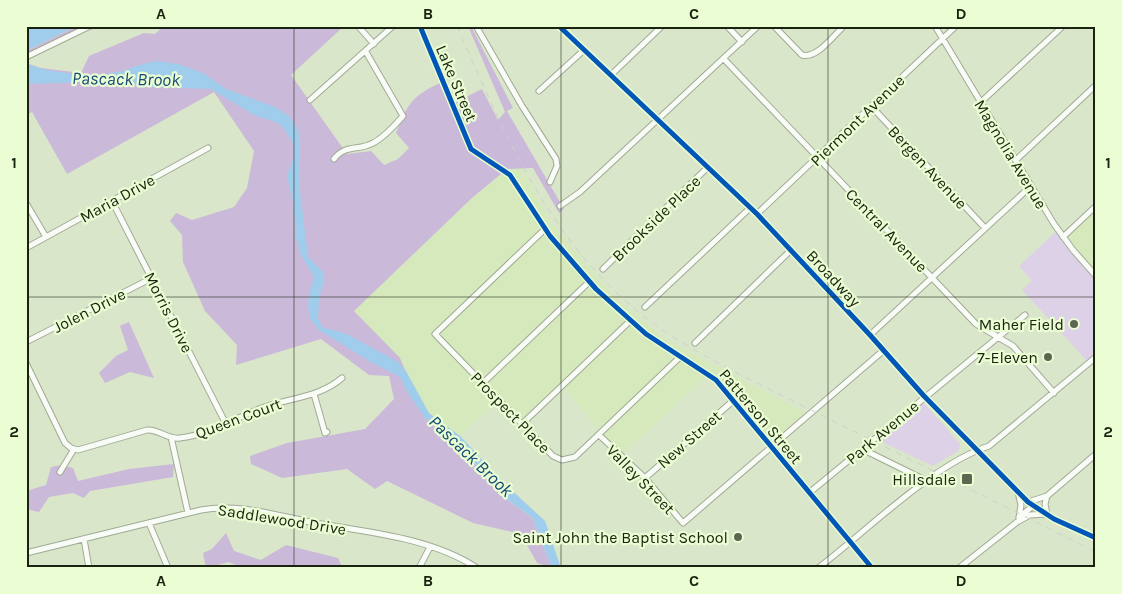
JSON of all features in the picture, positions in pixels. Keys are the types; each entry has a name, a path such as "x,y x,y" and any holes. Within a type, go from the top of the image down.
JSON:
{"street":[{"path":"26,57 90,26"},
{"path":"358,26 374,44"},
{"path":"310,100 393,26"},
{"name":"Lake Street","path":"420,26 472,149"},
{"path":"476,26 522,106 556,159 557,166 550,182"},
{"name":"Broadway","path":"559,26 757,214 884,350 924,396 1028,502 1047,514 1096,538"},
{"path":"611,75 662,26"},
{"path":"727,26 742,42"},
{"path":"560,206 580,192 660,120 758,26"},
{"path":"774,26 802,55 807,56 814,54 844,26"},
{"name":"Magnolia Avenue","path":"935,26 1063,237 1096,276"},
{"name":"Piermont Avenue","path":"757,214 956,26"},
{"path":"980,102 1063,26"},
{"path":"540,91 584,50"},
{"path":"334,159 345,149 366,146 376,142 403,116 395,99 366,52"},
{"name":"Central Avenue","path":"724,59 976,324 988,332 1000,336 1013,346 1054,393"},
{"path":"1016,160 1096,84"},
{"name":"Bergen Avenue","path":"871,106 985,228"},
{"name":"Maria Drive","path":"26,248 208,148"},
{"name":"Patterson Street","path":"472,149 510,175 545,229 589,282 630,321 680,358 708,372 734,400 872,568"},
{"name":"Brookside Place","path":"603,269 708,167"},
{"path":"870,335 1031,186"},
{"name":"Morris Drive","path":"112,201 226,424"},
{"path":"26,203 46,238"},
{"path":"1063,237 1096,206"},
{"path":"644,307 750,208"},
{"name":"Prospect Place","path":"545,229 435,334 553,456 562,460 575,457 680,358"},
{"path":"695,343 790,250"},
{"name":"Jolen Drive","path":"26,342 152,278"},
{"path":"483,383 589,282"},
{"name":"Park Avenue","path":"809,493 924,396 1025,315"},
{"path":"522,424 630,321"},
{"path":"772,447 884,350"},
{"path":"818,568 927,481 976,450 989,446 1096,357"},
{"path":"26,363 65,443 74,449 60,472"},
{"name":"Queen Court","path":"74,449 82,450 147,430 159,430 171,438 181,438 226,424 272,404 314,394 331,387 342,378"},
{"path":"314,394 325,433 327,432"},
{"name":"New Street","path":"645,478 734,400"},
{"name":"Valley Street","path":"599,435 645,478 683,523 772,447"},
{"path":"171,438 188,513"},
{"path":"862,449 927,481"},
{"path":"1028,502 1047,496 1096,454"},
{"path":"1018,492 1021,505 1018,520"},
{"path":"1018,520 1030,515 1047,514 1045,504 1047,496"},
{"path":"959,568 1033,506"},
{"name":"Saddlewood Drive","path":"26,553 211,508 236,509 374,534 430,547 458,556 478,568"},
{"path":"149,523 168,568"},
{"path":"84,539 90,568"},
{"path":"419,568 430,547"}],"shaded area":[{"path":"76,26 89,26 26,59 26,51"},
{"path":"164,26 344,26 291,75 347,154 371,151 384,165 398,159 409,148 396,133 412,102 424,91 442,82 450,105 482,89 498,120 505,112 468,26 471,26 513,108 507,111 564,209 559,213 533,168 507,169 473,197 354,311 400,358 425,418 455,442 507,500 532,517 552,568 537,563 521,534 473,523 387,481 375,489 347,469 282,478 251,464 250,456 287,443 365,429 394,399 389,376 369,375 321,339 236,365 237,345 205,311 183,262 182,235 170,221 176,213 192,220 234,207 247,188 254,151 214,92 67,174 32,112 26,115 26,63 41,68 81,73 89,56 144,33 155,34"},
{"path":"522,168 551,223 615,298 667,340 806,413 771,442 710,373 621,456 563,387 521,425 497,401 460,436 428,413 400,358 354,311 473,197 507,169"},
{"path":"1096,206 1096,276 1063,237"},
{"name":"Maher Field","path":"1058,230 1096,275 1096,357 1089,363 1022,290 1032,281 1019,266"},
{"path":"129,322 154,378 130,372 105,383 99,373 116,356 128,350 120,326"},
{"path":"923,402 960,444 958,451 933,466 880,441"},
{"path":"174,464 173,477 90,491 84,498 73,493 49,497 39,512 26,509 26,491 46,485 51,467 61,465 73,468 78,481 129,469"},
{"path":"226,533 234,551 261,560 286,545 338,558 342,567 242,568 229,562 206,568 203,553 212,549"}],"water":[{"path":"26,26 76,26 26,51"},
{"name":"Pascack Brook","path":"158,61 178,64 203,73 226,89 275,107 289,116 300,135 300,191 308,257 323,272 324,282 319,298 318,319 322,327 347,334 398,362 406,371 429,413 460,436 506,485 545,521 561,568 552,568 532,517 507,500 455,442 425,418 407,392 400,377 369,361 319,330 310,318 308,307 309,294 314,277 301,255 296,238 293,202 287,176 294,156 294,145 285,130 278,123 254,115 211,89 148,87 120,81 26,84 26,63 46,70 71,74 108,74"}],"railway":[{"path":"457,26 511,144 554,218 580,253 609,285 641,314 671,336 725,367 1096,552"}],"cycle path":[{"path":"420,26 471,149 510,175 550,236 596,289 646,334 716,380 872,568"},
{"path":"559,26 757,214 924,396 1028,502 1054,519 1096,538"}],"place":[{"name":"Maher Field","path":"1074,324"},
{"name":"7-Eleven","path":"1048,357"},
{"name":"Hillsdale","path":"967,479"},
{"name":"Saint John the Baptist School","path":"738,537"}]}
